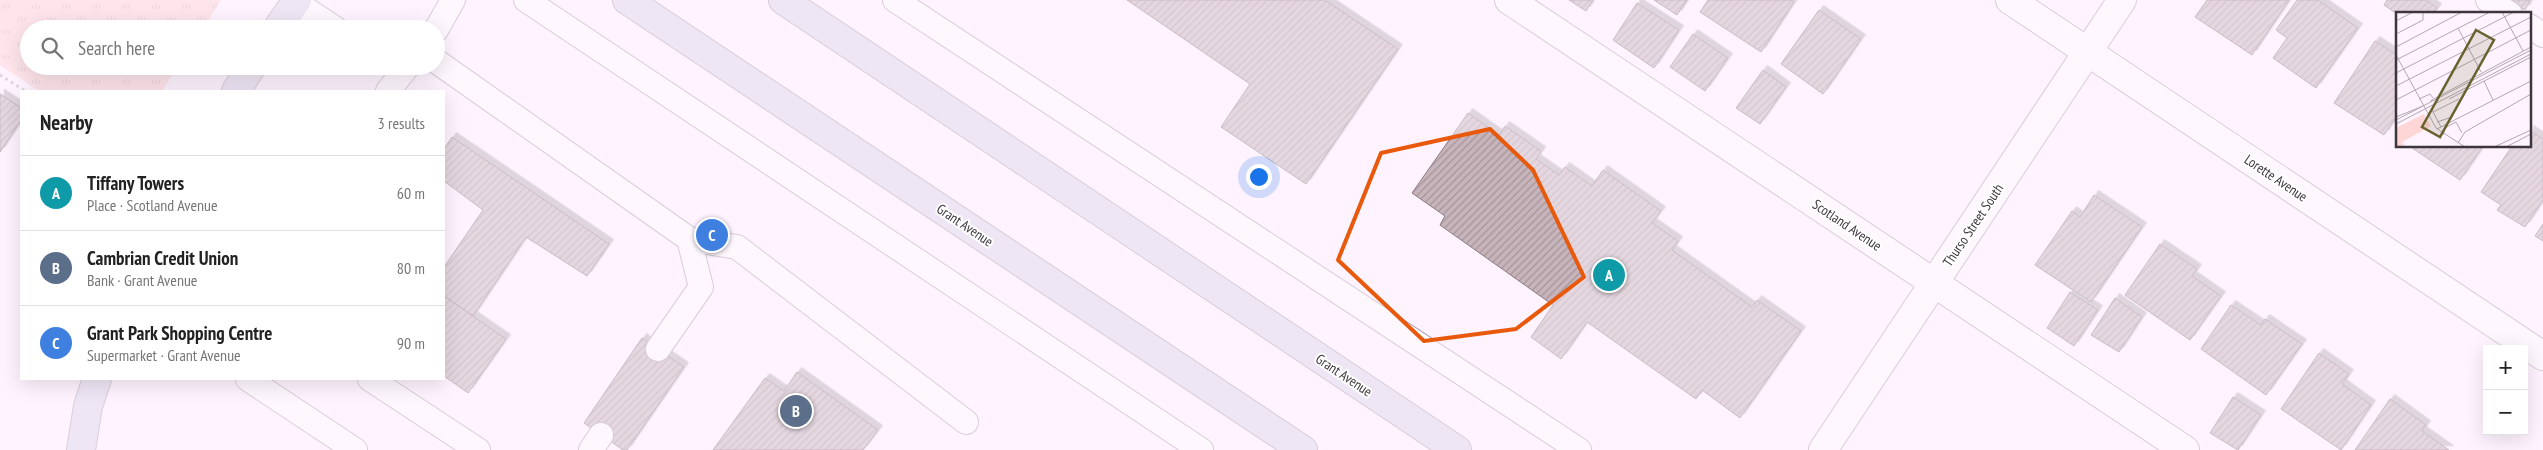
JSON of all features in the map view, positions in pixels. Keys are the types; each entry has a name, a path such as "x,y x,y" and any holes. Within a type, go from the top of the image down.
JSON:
{"main road":[{"name":"Grant Avenue","path":"627,0 1303,450"},
{"name":"Grant Avenue","path":"783,0 1457,450"},
{"path":"283,20 296,1"},
{"path":"237,90 246,75"},
{"path":"81,450 88,406 97,380"}],"street":[{"name":"Scotland Avenue","path":"1509,0 2185,450"},
{"name":"Lorette Avenue","path":"2010,0 2543,356"},
{"name":"Thurso Street South","path":"1823,450 2122,0"}],"lane":[{"path":"442,20 453,0"},
{"path":"526,0 1201,450"},
{"path":"896,0 1579,450"},
{"path":"2488,0 2507,12"},
{"path":"296,1 323,20"},
{"path":"2530,27 2543,35"},
{"path":"445,67 688,239 737,248 966,422"},
{"path":"658,350 701,287 688,239"},
{"path":"250,380 355,450"},
{"path":"372,380 478,450"}],"path":[{"path":"0,75 23,90"}],"highlighted area":[{"path":"1490,129 1533,170 1584,277 1516,329 1424,341 1338,260 1381,153"}],"green space":[{"path":"0,0 221,0 209,20 20,20 20,75 172,75 163,90 38,90 0,65"}],"building":[{"path":"1127,0 1325,0 1398,49 1306,184 1221,127 1250,84"},
{"path":"1569,0 1593,0 1586,11"},
{"path":"1654,0 1687,0 1677,15"},
{"path":"1708,0 1791,0 1794,2 1761,52 1700,12"},
{"path":"2207,0 2289,0 2252,55 2195,17"},
{"path":"2297,0 2318,0 2358,28 2316,88 2273,58 2287,38 2276,30"},
{"path":"2387,0 2426,0 2437,8 2434,12 2396,13 2384,5"},
{"path":"2509,0 2530,0 2525,10"},
{"path":"1637,3 1679,30 1654,68 1613,40"},
{"path":"1819,10 1861,39 1823,94 1781,64"},
{"path":"1693,34 1728,58 1705,91 1670,67"},
{"path":"2375,41 2396,54 2396,117 2384,135 2334,103"},
{"path":"1763,70 1786,87 1760,124 1736,108"},
{"path":"0,94 20,107 20,122 0,152"},
{"path":"0,94 20,107 20,122 0,152"},
{"path":"1468,113 1499,135 1505,126 1541,151 1536,159 1559,175 1565,167 1592,186 1603,170 1661,211 1652,223 1678,241 1672,250 1752,307 1757,300 1801,331 1740,418 1702,390 1696,399 1587,322 1561,359 1531,337 1553,305 1440,225 1445,216 1412,193"},
{"path":"2530,131 2543,139 2543,200 2525,227 2497,210 2501,205 2481,192 2511,148 2530,148"},
{"path":"452,137 609,244 587,276 526,237 473,316 445,297 445,266 483,210 445,182 445,148"},
{"path":"2412,148 2482,148 2460,180"},
{"path":"2094,195 2142,227 2091,302 2035,265 2072,211 2080,217"},
{"path":"2543,224 2543,241 2535,236"},
{"path":"2160,244 2197,269 2192,276 2221,296 2190,340 2125,295"},
{"path":"2070,292 2098,310 2074,346 2047,328"},
{"path":"445,297 506,339 468,393 445,377"},
{"path":"2115,298 2142,317 2119,352 2091,335"},
{"path":"2231,305 2261,325 2265,319 2302,344 2266,395 2201,349"},
{"path":"642,338 684,367 627,450 623,450 584,423"},
{"path":"2319,353 2349,374 2342,384 2371,405 2341,450 2281,409"},
{"path":"797,372 878,430 863,450 713,450 765,378 784,391"},
{"path":"2233,397 2261,415 2238,450 2210,433"},
{"path":"2390,399 2426,425 2422,431 2449,450 2355,450"}],"place":[{"name":"Grant Park Shopping Centre","path":"712,235"},
{"name":"Tiffany Towers","path":"1609,275"},
{"name":"Cambrian Credit Union","path":"796,411"}]}
